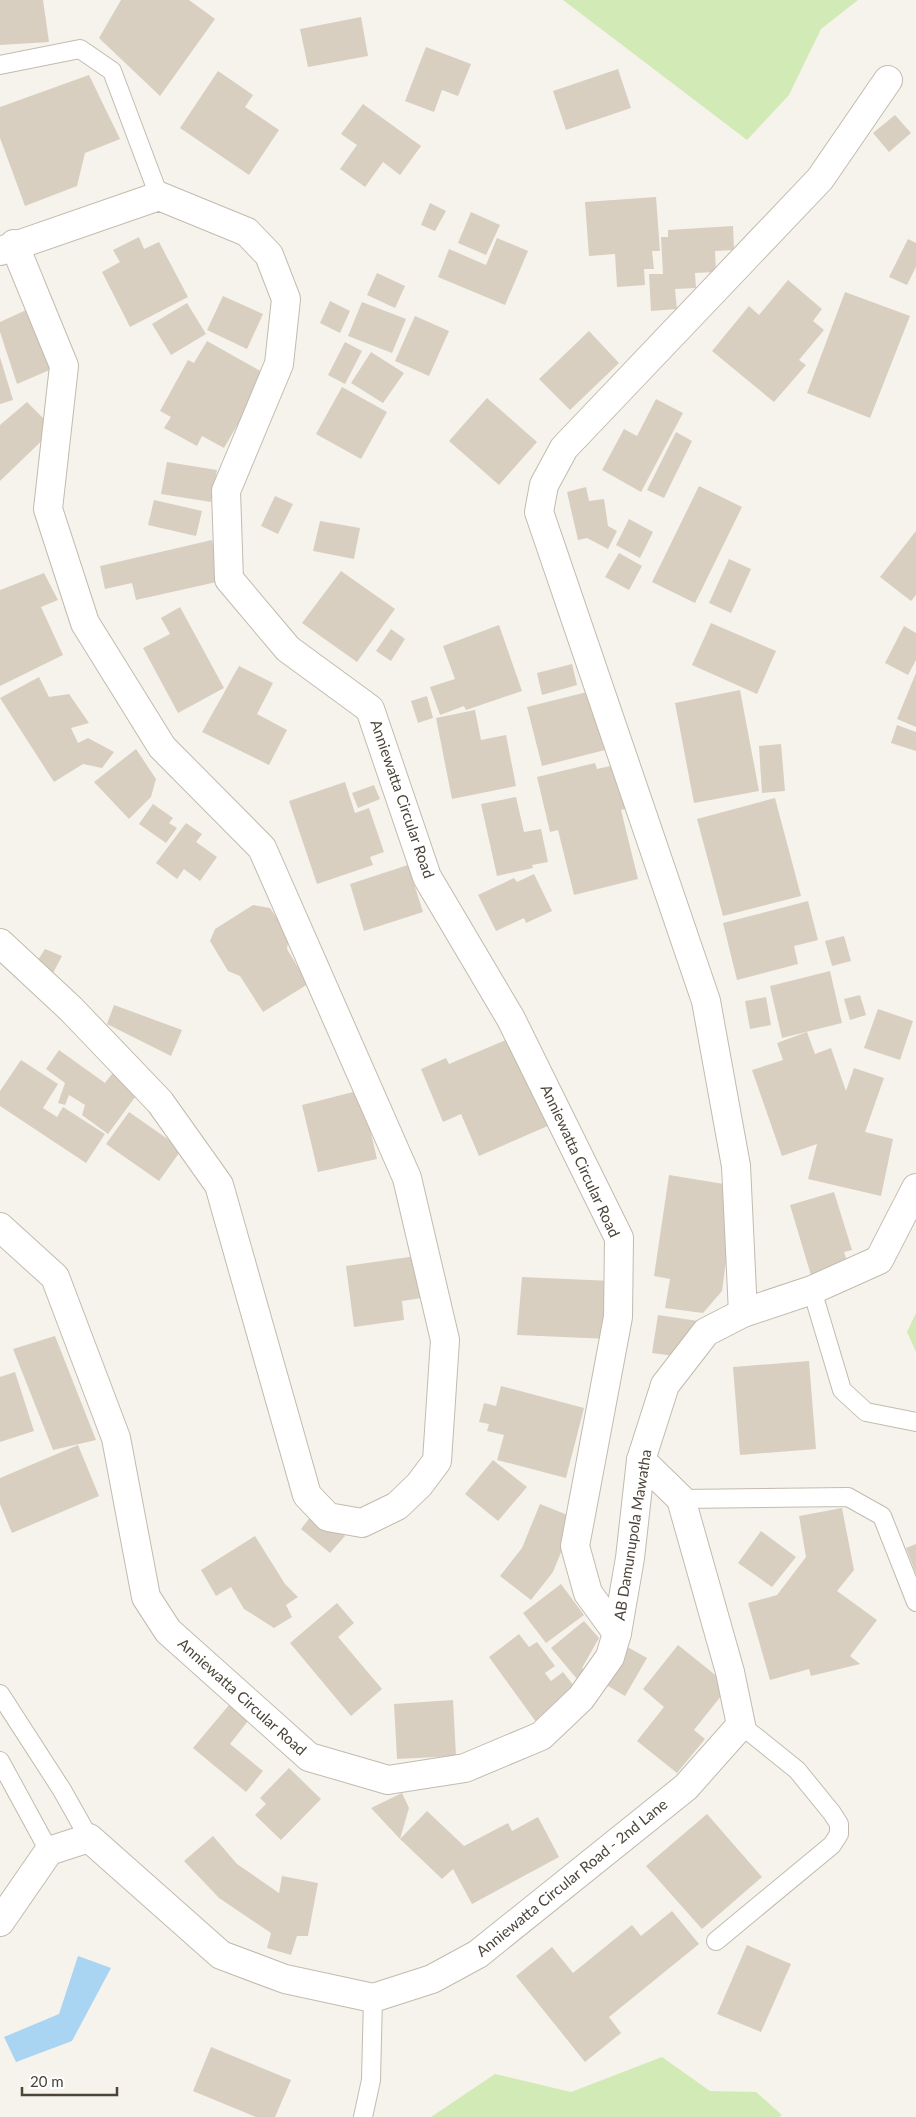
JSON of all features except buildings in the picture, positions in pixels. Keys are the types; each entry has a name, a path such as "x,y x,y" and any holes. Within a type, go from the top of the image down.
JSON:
{"street":[{"path":"743,1313 736,1166 706,1002 539,512 544,486 564,448 820,179 888,80"},
{"path":"0,943 71,1010 160,1102 219,1185 307,1494 328,1518 362,1522 396,1506 419,1485 437,1462 445,1340 407,1178 262,848 162,747 85,623 48,509 64,366 7,248 159,196"},
{"name":"Anniewatta Circular Road","path":"0,1227 55,1277 116,1438 146,1597 168,1631 309,1758 388,1780 465,1768 541,1736 581,1698 610,1657 617,1634 588,1593 575,1546 618,1317 619,1238 512,1019 427,878 370,709 288,649 229,579 226,491 279,364 286,299 269,255 248,232 159,196"},
{"name":"AB Damunupola Mawatha","path":"617,1634 630,1558 642,1460 665,1385 706,1332 743,1313 812,1290 879,1260 916,1188"},
{"path":"642,1460 681,1498 730,1672 742,1725"},
{"name":"Anniewatta Circular Road - 2nd Lane","path":"373,1998 432,1979 478,1954 686,1787 742,1725"},
{"path":"0,1922 48,1851 89,1838 221,1955 286,1979 373,1998"}],"lane":[{"path":"0,65 80,50 112,72 159,196"},
{"path":"812,1290 842,1390 866,1412 916,1422"},
{"path":"681,1498 848,1497 882,1516 916,1602"},
{"path":"0,1694 62,1790 89,1838"},
{"path":"716,1941 832,1846 839,1834 838,1824 832,1813 797,1770 742,1725"},
{"path":"0,1761 48,1851"},
{"path":"363,2117 371,2080 373,1998"}],"green space":[{"path":"563,0 858,0 821,29 789,95 747,140"},
{"path":"916,1313 916,1352 907,1332"},
{"path":"662,2057 710,2091 756,2092 782,2115 779,2117 431,2117 495,2074 571,2092"}],"water":[{"path":"78,1956 111,1968 72,2041 16,2062 4,2037 59,2014"}]}
